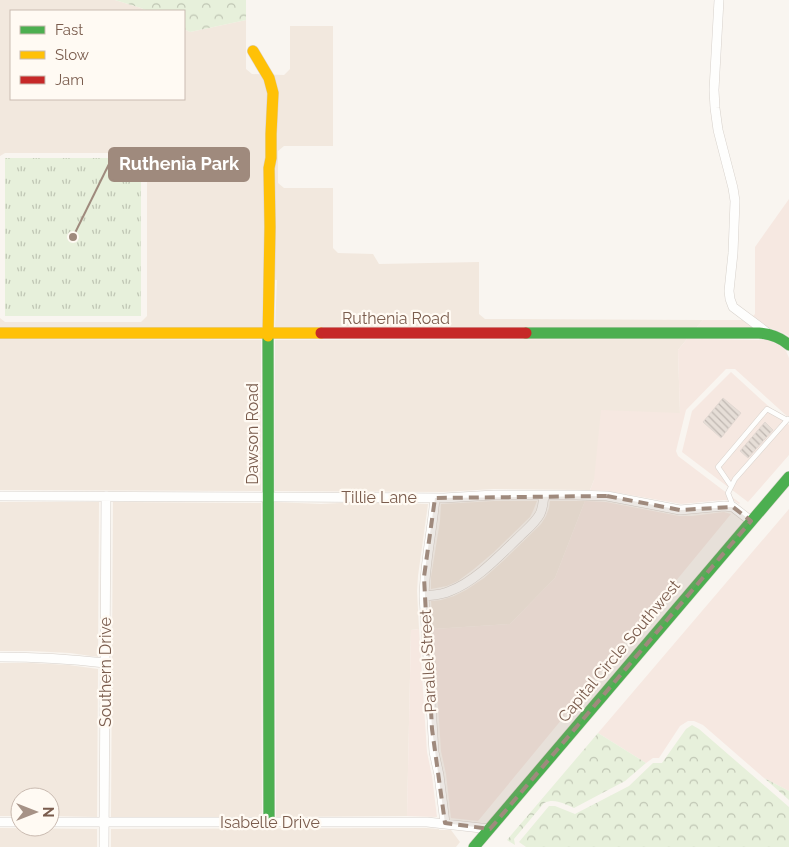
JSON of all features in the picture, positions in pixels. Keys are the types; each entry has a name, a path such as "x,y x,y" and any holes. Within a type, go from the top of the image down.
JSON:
{"street":[{"path":"720,0 714,90 718,130 735,202 730,299 733,307 769,334"},
{"name":"Dawson Road","path":"253,51 271,83 273,99 272,159 269,168 270,256 268,334 269,823"},
{"name":"Ruthenia Road","path":"0,334 769,334 778,337 789,345"},
{"name":"Capital Circle Southwest","path":"474,847 789,477"},
{"name":"Tillie Lane","path":"0,496 435,498 494,495 576,495 607,496 680,510 724,506 733,508"},
{"name":"Southern Drive","path":"104,847 106,496"},
{"path":"424,596 439,595 450,591 462,586 479,574 536,520 543,506 544,496"},
{"name":"Parallel Street","path":"435,498 424,577 424,596 434,752 445,823"},
{"path":"733,508 751,521"},
{"path":"0,658 31,657 105,663"},
{"name":"Isabelle Drive","path":"60,822 427,822 490,829"}],"lane":[{"path":"731,486 718,467 767,409 788,419 735,479 728,493 733,508"}],"highlighted area":[{"path":"607,496 680,510 733,507 751,521 490,829 445,823 432,729 424,577 435,498"}],"shaded area":[{"path":"0,0 115,0 146,10 10,10 10,100 185,100 185,30 190,32 246,20 246,69 252,74 284,75 290,69 290,26 333,26 333,146 284,146 278,151 278,183 284,188 333,188 333,248 338,253 373,254 379,264 479,262 479,314 485,319 703,320 696,328 275,328 277,280 263,279 262,328 0,327 0,318 5,322 141,322 147,316 147,158 141,153 5,153 0,156"},
{"path":"789,199 789,336 770,328 696,328 703,320 749,320 755,314 755,247"},
{"path":"0,339 261,340 261,491 0,490"},
{"path":"687,339 678,350 680,414 594,480 590,490 494,489 444,492 275,491 275,340"},
{"path":"687,339 768,340 781,346 789,358 789,418 735,369 726,369 686,410 676,451 678,456 740,503 724,500 681,504 608,491 590,490 594,480 601,410 680,413 678,350"},
{"path":"731,372 789,425 789,455 748,502 682,452 692,411"},
{"path":"537,501 530,517 474,569 458,581 447,586 431,589 441,504"},
{"path":"550,501 585,501 555,578 510,624 433,629 431,601 454,596 484,578 541,524 546,516"},
{"path":"585,501 606,502 679,516 724,512 731,514 478,821 451,818 446,774 441,751 433,629 510,624 555,578"},
{"path":"0,502 99,502 98,657 70,653 0,651"},
{"path":"113,502 261,503 262,817 111,817"},
{"path":"275,502 428,504 418,576 419,629 411,630 407,816 276,817"},
{"path":"789,509 789,791 764,778 703,725 694,721 688,721 680,726 659,758 653,758 646,763 598,733"},
{"path":"419,629 427,752 437,817 407,816 411,630"},
{"path":"0,663 69,665 98,669 97,817 60,816 60,787 10,787 10,816 0,816"},
{"path":"0,828 10,828 10,837 60,837 60,829 97,829 97,847 0,847"},
{"path":"426,828 451,830 460,842 456,847 111,847 111,829"}],"green space":[{"path":"115,0 246,0 246,20 190,32 185,30 185,10 146,10"},
{"path":"5,158 141,158 141,316 5,316"},
{"path":"692,725 789,807 789,847 526,847 519,842 549,806 555,806 575,814 629,786 653,763 662,763 686,729"},
{"path":"598,733 646,763 625,781 574,808 556,801 544,803 514,839 515,845 507,840"},
{"path":"764,778 789,791 789,800"}],"building":[{"path":"723,398 741,413 721,438 703,422"},
{"path":"765,422 773,430 748,458 740,451"}],"traffic: fast":[{"path":"526,333 759,333 775,336 789,345"},
{"path":"268,336 269,823"},
{"path":"474,847 789,477"}],"traffic: slow":[{"path":"253,51 269,78 273,93 269,168 268,336"},
{"path":"0,333 321,333"}],"traffic: jam":[{"path":"321,333 526,333"}],"place":[{"name":"Ruthenia Park","path":"73,237"}]}
